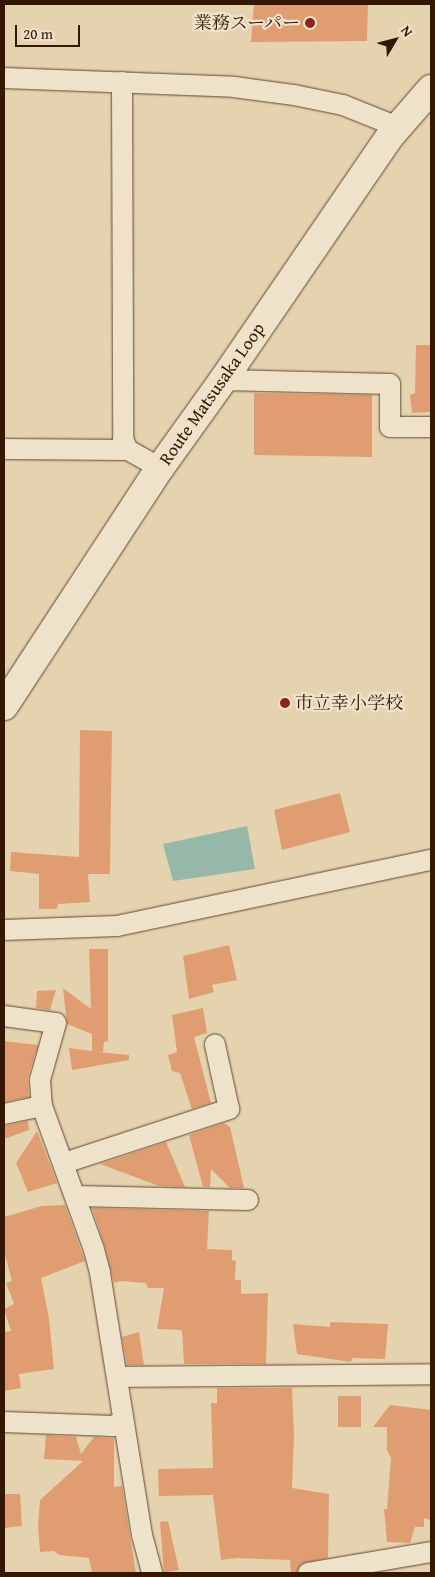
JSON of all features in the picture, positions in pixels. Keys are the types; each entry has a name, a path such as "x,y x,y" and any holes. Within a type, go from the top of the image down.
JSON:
{"main road":[{"name":"Route Matsusaka Loop","path":"4,706 160,468 398,127 428,97"}],"street":[{"path":"4,78 234,87 294,95 343,105 398,127"},
{"path":"122,82 123,439 128,450"},
{"path":"223,380 390,384 390,427 431,427"},
{"path":"4,449 128,450 160,468"},
{"path":"4,930 117,926 431,860"},
{"path":"4,1016 56,1023 40,1080 42,1106 76,1196 100,1273 117,1377 122,1422 142,1535 152,1573"},
{"path":"64,1162 229,1109 215,1045"},
{"path":"4,1114 42,1106"},
{"path":"76,1196 248,1200"},
{"path":"117,1377 431,1374"},
{"path":"4,1422 113,1426 122,1422"},
{"path":"308,1573 431,1552"}],"shaded area":[{"path":"247,826 255,869 173,881 163,844"}],"building":[{"name":"業務スーパー","path":"254,4 368,4 367,41 251,42"},
{"path":"416,345 431,345 431,412 412,413 410,395 415,393"},
{"path":"254,393 372,395 372,457 254,455"},
{"path":"80,730 112,731 110,874 88,874 90,902 58,904 57,909 39,909 39,874 10,871 11,852 79,857"},
{"path":"340,793 350,832 282,850 274,810"},
{"path":"229,945 237,980 212,985 214,992 189,999 183,956"},
{"path":"89,949 108,949 108,1041 104,1042 103,1052 97,1052 129,1055 129,1060 72,1070 69,1048 92,1051 92,1034 67,1024 63,988 91,1009"},
{"path":"56,990 50,1010 36,1008 37,991"},
{"path":"203,1008 207,1033 194,1037 211,1103 192,1109 180,1073 172,1071 168,1055 177,1052 172,1015"},
{"path":"4,1041 38,1045 28,1077 29,1097 4,1102"},
{"path":"28,1121 29,1130 4,1139 4,1126"},
{"path":"224,1123 230,1127 244,1188 230,1188 211,1169 210,1187 203,1187 189,1135"},
{"path":"37,1131 57,1183 28,1192 16,1163"},
{"path":"166,1142 185,1187 159,1186 100,1164"},
{"path":"65,1205 85,1261 41,1278 49,1318 54,1369 19,1374 21,1388 4,1391 4,1332 11,1331 4,1309 14,1304 6,1283 12,1281 4,1251 4,1217 42,1206"},
{"path":"92,1208 209,1211 207,1249 232,1250 232,1260 236,1261 235,1280 241,1280 241,1294 268,1293 266,1364 184,1364 182,1330 157,1329 164,1288 148,1288 146,1283 121,1281 114,1283"},
{"path":"330,1322 388,1324 385,1359 352,1358 351,1362 297,1354 293,1324 330,1327"},
{"path":"139,1332 144,1365 127,1365 122,1337"},
{"path":"217,1388 292,1388 294,1435 292,1488 329,1494 328,1558 301,1564 296,1573 291,1573 290,1560 237,1558 221,1560 213,1495 159,1496 158,1469 213,1468 211,1403 217,1403"},
{"path":"338,1396 361,1396 361,1427 338,1427"},
{"path":"390,1405 431,1410 431,1520 424,1518 424,1527 415,1527 410,1543 387,1542 384,1509 387,1509 391,1458 387,1450 387,1427 373,1427"},
{"path":"46,1435 76,1437 81,1454 94,1437 114,1438 114,1487 122,1486 136,1573 92,1573 89,1558 59,1555 54,1551 40,1552 38,1527 40,1500 83,1461 44,1459"},
{"path":"4,1494 20,1494 22,1526 4,1528"},
{"path":"168,1521 179,1570 164,1573 160,1522"}],"place":[{"name":"業務スーパー","path":"310,23"},
{"name":"市立幸小学校","path":"285,703"}]}
